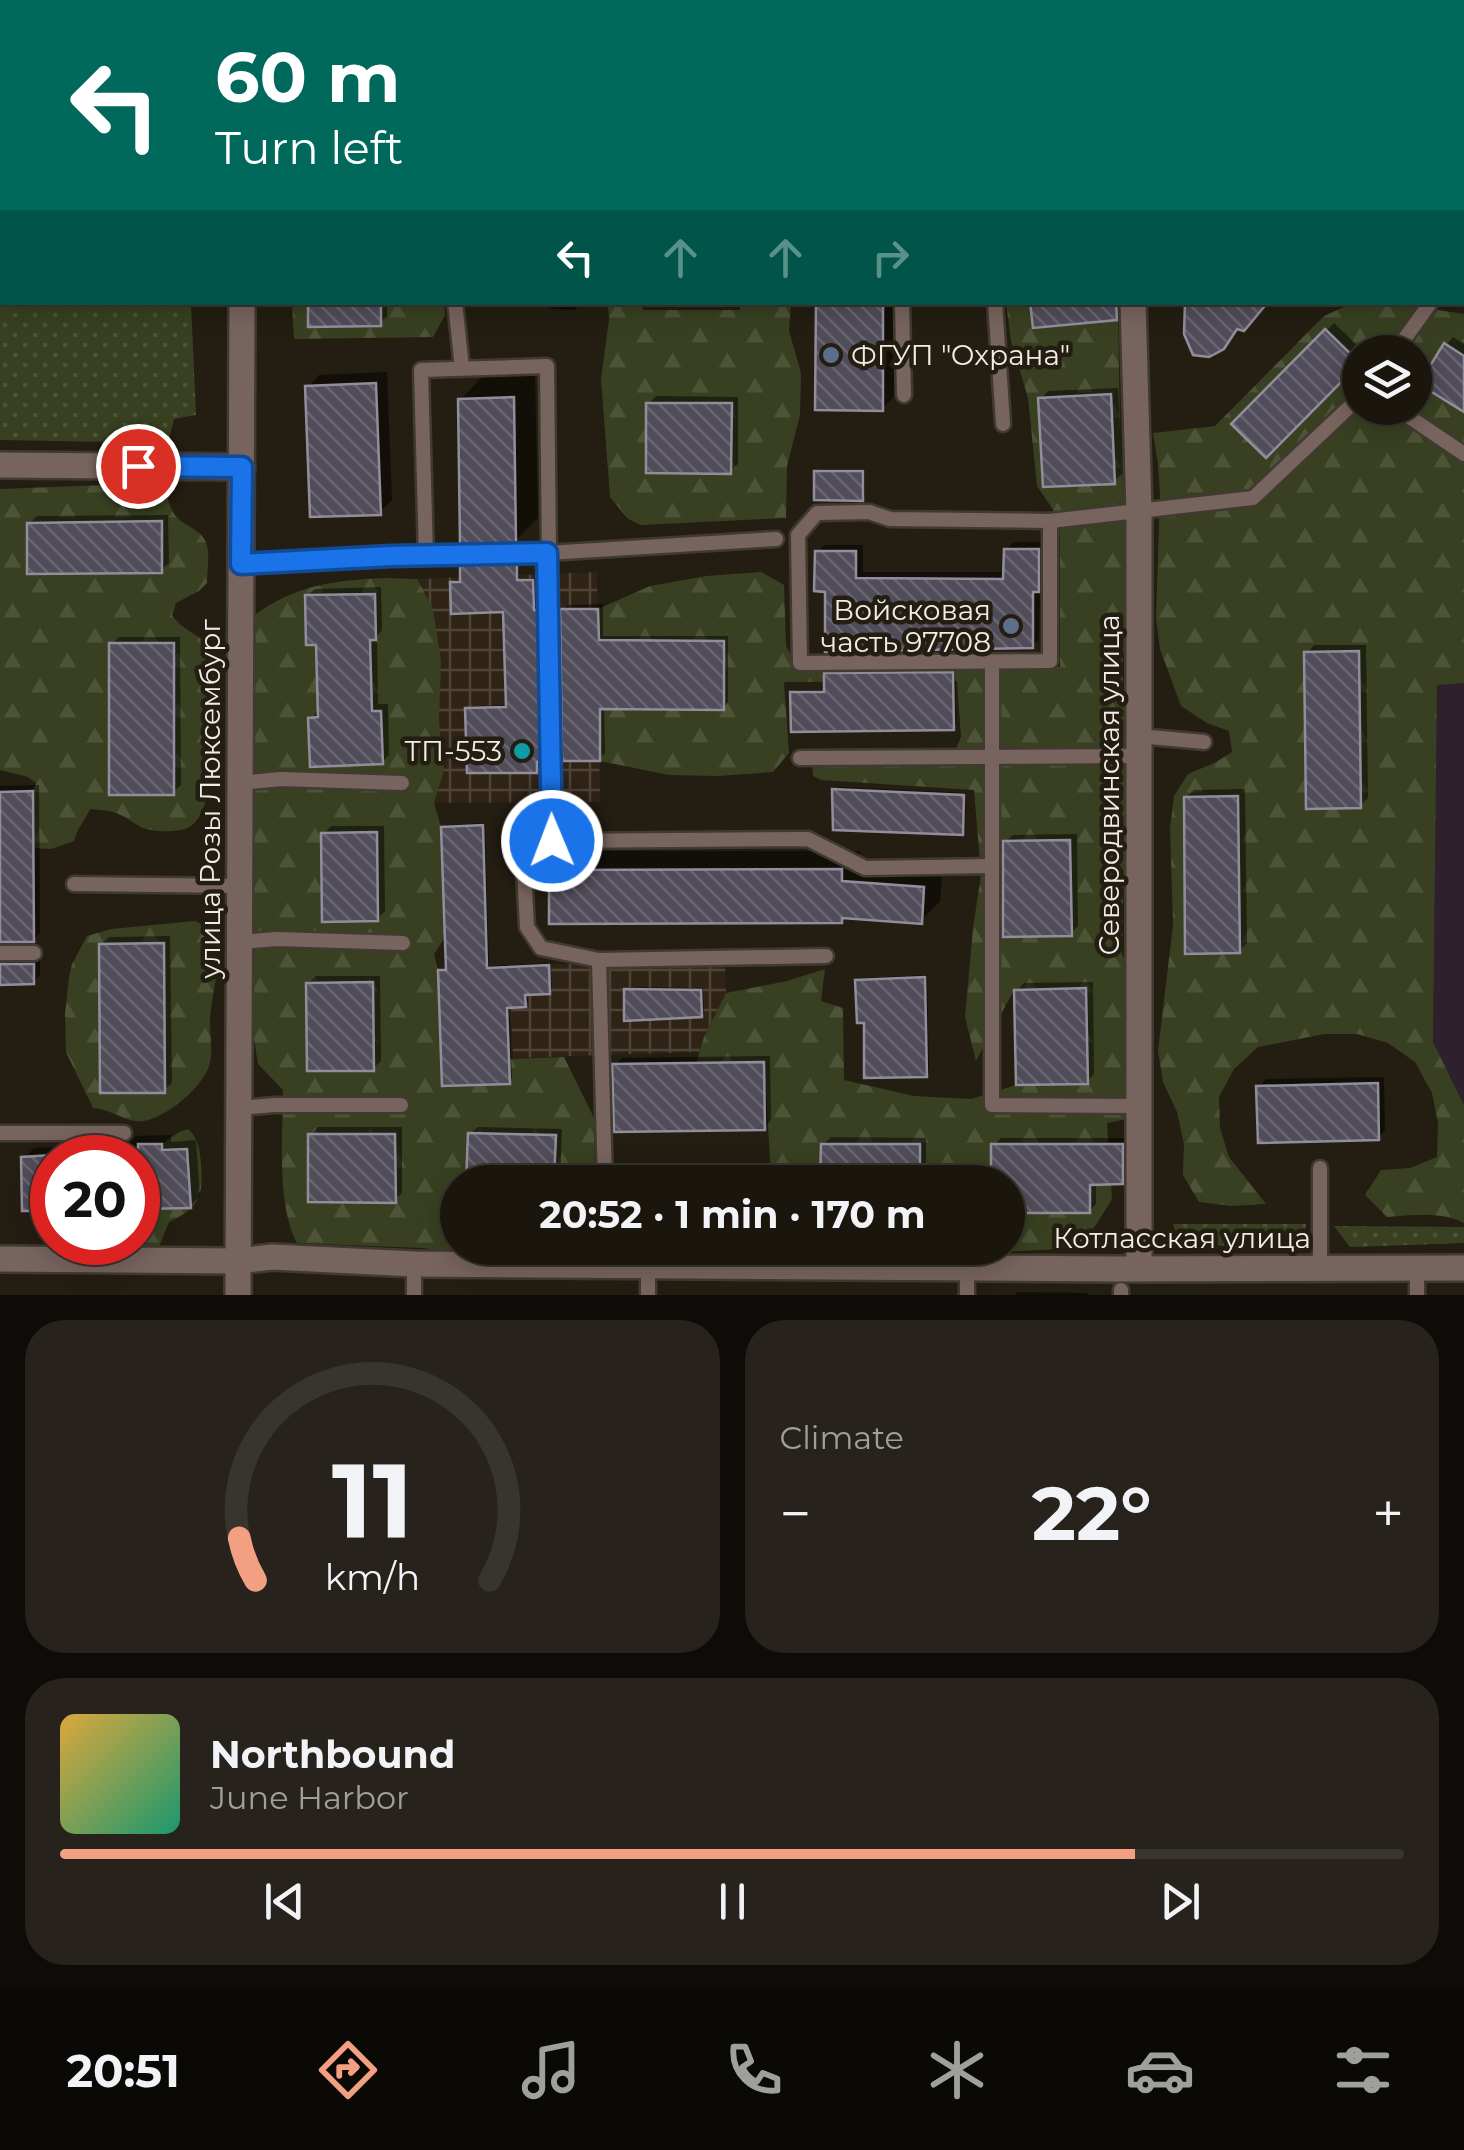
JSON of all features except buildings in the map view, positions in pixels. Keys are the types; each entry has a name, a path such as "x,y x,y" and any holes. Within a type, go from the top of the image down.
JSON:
{"street":[{"name":"улица Розы Люксембург","path":"238,1295 242,305"},
{"name":"Северодвинская улица","path":"1133,305 1139,512 1139,1268"},
{"path":"0,465 242,467"},
{"name":"Котласская улица","path":"0,1258 272,1258 440,1263"},
{"name":"Котласская улица","path":"728,1265 1464,1268"}],"lane":[{"path":"454,305 462,368"},
{"path":"902,305 904,395"},
{"path":"994,305 1003,424"},
{"path":"1407,335 1429,305"},
{"path":"426,558 421,370 547,366 552,841"},
{"path":"1050,521 1050,660 800,663 798,535 817,513 869,512 890,519 1050,521 1253,498 1342,414"},
{"path":"1421,425 1464,454"},
{"path":"241,564 547,553 776,538"},
{"path":"992,662 992,1105 1139,1106"},
{"path":"800,758 992,756 1204,742"},
{"path":"240,782 280,779 402,783"},
{"path":"826,956 599,960 540,948 527,927 524,871 532,855 552,841 808,839 864,868 992,866"},
{"path":"74,884 240,886"},
{"path":"240,942 277,939 403,943"},
{"path":"0,953 34,953"},
{"path":"599,960 605,1165"},
{"path":"239,1108 274,1104 401,1106"},
{"path":"0,1133 124,1133"},
{"path":"1320,1168 1320,1268"},
{"path":"414,1264 414,1295"},
{"path":"648,1265 648,1295"},
{"path":"966,1268 967,1295"},
{"path":"1417,1268 1417,1295"}],"shaded area":[{"path":"597,572 600,802 434,803 444,771 417,579"},
{"path":"1464,683 1464,1105 1433,1042 1437,684"},
{"path":"725,962 726,993 699,1052 513,1058 509,965"}],"green space":[{"path":"0,305 191,305 196,415 174,419 168,443 0,440"},
{"path":"292,305 444,305 445,315 433,337 294,339"},
{"path":"608,305 642,305 643,310 740,310 741,305 791,305 789,331 801,373 800,415 787,466 786,518 641,525 628,519 610,497 601,379"},
{"path":"1006,305 1118,305 1120,436 1132,626 1123,655 1123,695 1129,731 1122,954 1136,984 1132,1118 1107,1123 1112,1199 1096,1225 1078,1247 1025,1250 1025,1165 770,1165 764,1063 696,1063 726,993 825,969 821,1001 843,1008 844,1080 914,1096 971,1099 1016,1085 1088,1084 1086,988 1014,990 976,1061 965,1017 981,875 974,790 821,780 813,776 812,762 949,765 961,737 957,681 784,682 789,753 773,772 669,775 600,761 598,609 650,586 761,572 784,585 786,646 799,670 1060,667 1060,529 1054,511 1037,486 1028,398 1011,341"},
{"path":"1349,305 1419,305 1464,314 1464,683 1437,685 1433,1042 1464,1105 1464,1223 1436,1215 1387,1217 1365,1195 1381,1170 1410,1168 1437,1157 1438,1123 1432,1093 1415,1062 1388,1043 1357,1034 1324,1034 1258,1047 1234,1069 1219,1097 1220,1128 1229,1157 1266,1204 1232,1206 1199,1202 1183,1175 1184,1144 1177,1112 1163,1082 1158,1051 1173,925 1170,828 1174,796 1188,774 1232,752 1229,731 1207,723 1181,706 1160,649 1156,618 1160,495 1153,433 1215,426 1324,316"},
{"path":"160,486 175,515 201,535 207,546 207,583 176,603 172,615 206,644 217,666 206,800 196,822 182,830 151,830 117,813 90,809 74,841 51,849 33,848 36,783 0,770 0,489"},
{"path":"417,579 433,609 441,661 439,720 444,771 434,803 441,827 445,937 434,954 443,1086 509,1084 509,1059 564,1057 594,1118 595,1165 440,1165 440,1251 297,1243 286,1209 282,1169 283,1090 258,1064 254,1039 252,617 298,592 348,581"},
{"path":"195,921 206,926 217,955 210,1015 211,1058 204,1077 172,1108 144,1121 93,1108 66,1052 69,977 87,936 111,929"},
{"path":"188,1129 195,1137 202,1176 200,1193 187,1212 169,1222 160,1244 162,1144"},
{"path":"1173,1224 1306,1224 1305,1234 1280,1248 1179,1244"},
{"path":"1334,1226 1464,1227 1464,1243 1350,1247"}],"place":[{"name":"ФГУП \"Охрана\"","path":"831,355"},
{"name":"Войсковая часть 97708","path":"1011,626"},
{"name":"ТП-553","path":"522,751"}],"route":[{"path":"138,466 242,467 241,564 547,553 552,841"}]}
